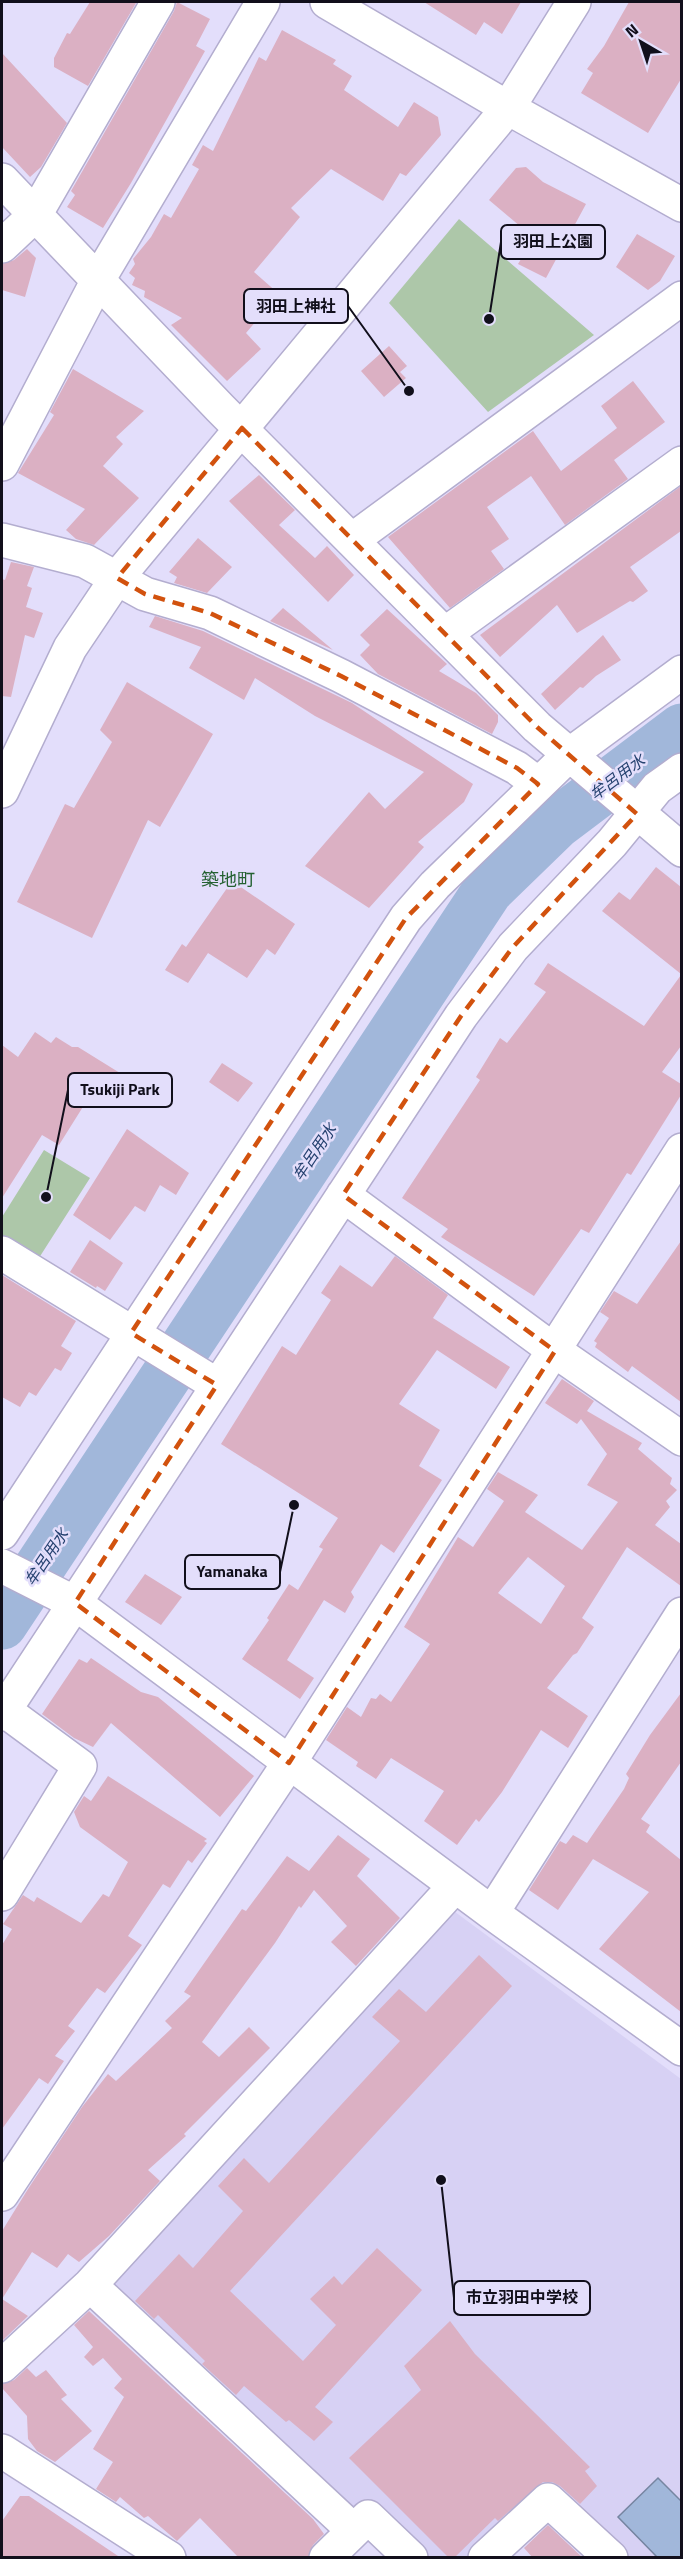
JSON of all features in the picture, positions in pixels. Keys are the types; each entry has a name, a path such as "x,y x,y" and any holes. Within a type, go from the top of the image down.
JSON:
{"street":[{"path":"2,246 34,215 158,2"},
{"path":"2,464 98,280 263,2"},
{"path":"327,2 508,108 679,198"},
{"path":"2,791 70,648 117,578 508,108 574,2"},
{"path":"2,180 242,428 537,727 681,850"},
{"path":"352,540 681,298"},
{"path":"445,634 681,463"},
{"path":"2,540 85,561 145,594 210,613 331,671 517,768 538,784"},
{"path":"2,1533 131,1333 406,918 435,885 569,754 681,672"},
{"path":"2,1894 80,1766 3,1712 460,1016 513,947 616,795 657,788 681,770"},
{"path":"5,2181 289,1763 555,1351 681,1150"},
{"path":"343,1195 555,1351 681,1439"},
{"path":"2,1253 217,1385"},
{"path":"14,1574 75,1603 455,1886 681,2049"},
{"path":"492,1913 681,1614"},
{"path":"2,2366 90,2285 455,1886"},
{"path":"90,2285 353,2530"},
{"path":"2,2451 169,2558"},
{"path":"485,2558 548,2499 610,2558"},
{"path":"326,2558 368,2517 411,2558"}],"highlighted area":[{"path":"242,428 537,727 637,814 513,947 461,1016 343,1195 555,1351 289,1763 75,1603 217,1385 131,1333 406,918 538,784 517,768 341,676 210,613 145,594 117,578"}],"shaded area":[{"path":"447,1906 681,2079 681,2557 624,2557 547,2487 469,2557 424,2557 356,2515 109,2281"}],"green space":[{"path":"459,219 594,335 488,412 389,303"},
{"path":"44,1150 90,1178 37,1261 2,1239 2,1217"}],"water":[{"path":"658,2478 681,2501 681,2557 657,2557 618,2517"}],"building":[{"path":"90,2 136,3 88,86 54,67 54,58 67,33 70,34"},
{"path":"177,2 210,19 196,46 205,51 103,228 67,207 75,195 71,191"},
{"path":"424,2 521,2 502,34 484,22 476,35"},
{"path":"629,2 681,2 681,79 648,133 581,93 593,73 587,69 604,46"},
{"path":"282,30 336,60 333,64 352,76 344,90 398,127 414,102 438,117 441,135 406,176 400,173 383,201 331,169 291,208 300,217 254,272 279,294 246,333 261,349 227,381 171,325 182,318 144,297 145,291 132,285 135,278 129,273 135,264 133,259 151,237 164,214 171,218 199,169 192,165 203,145 213,151 259,57 266,61"},
{"path":"2,53 67,123 41,167 30,177 2,147"},
{"path":"526,167 543,182 586,204 546,278 518,264 534,238 489,200 516,168"},
{"path":"637,234 675,256 660,281 648,290 616,267"},
{"path":"27,249 36,258 25,297 2,290 2,264 14,260"},
{"path":"389,346 407,366 400,372 406,378 384,397 361,371"},
{"path":"73,369 144,411 116,437 123,444 103,466 139,498 94,545 76,539 66,530 85,509 18,473 54,415 50,412"},
{"path":"633,381 665,422 614,460 628,479 565,525 531,476 487,507 509,539 491,551 504,569 450,608 388,537 533,431 561,471 617,428 601,406"},
{"path":"259,475 295,510 279,525 315,558 327,546 354,575 328,602 229,501"},
{"path":"681,486 681,531 630,567 648,591 633,602 630,601 577,633 557,605 500,657 480,635"},
{"path":"198,538 232,567 207,593 174,583 177,577 169,572"},
{"path":"11,562 34,567 27,586 32,588 26,607 43,613 34,638 25,635 11,697 2,696 2,579 5,580"},
{"path":"283,608 333,650 270,621"},
{"path":"387,609 447,664 439,671 476,693 498,715 498,722 492,734 378,674 360,655 370,645 360,635"},
{"path":"155,616 203,631 352,703 473,784 464,802 418,842 424,847 369,908 305,866 369,792 385,809 424,772 315,716 255,678 244,700 189,668 201,647 149,627"},
{"path":"603,635 621,660 596,676 583,688 580,687 555,710 541,694"},
{"path":"127,682 213,734 160,827 148,820 92,938 17,902 65,804 74,808 112,742 100,730"},
{"path":"656,867 681,887 681,974 602,911 619,892 630,900"},
{"path":"232,881 295,924 275,955 267,949 247,978 208,953 188,983 165,970 182,944 186,947"},
{"path":"548,963 644,1026 681,975 681,1046 662,1072 681,1084 681,1095 631,1175 627,1173 589,1233 581,1229 534,1296 441,1237 448,1229 402,1198 480,1080 476,1077 500,1038 507,1043 546,992 534,984"},
{"path":"35,1032 51,1043 56,1037 72,1047 78,1047 128,1078 110,1107 91,1094 59,1145 42,1135 2,1198 2,1045 18,1057"},
{"path":"222,1063 253,1083 238,1102 209,1082"},
{"path":"127,1129 189,1173 176,1195 160,1185 145,1212 135,1206 110,1240 73,1215"},
{"path":"90,1240 123,1263 105,1291 70,1272"},
{"path":"681,1241 681,1402 632,1366 628,1372 595,1347 597,1343 594,1341 609,1318 600,1312 614,1291 637,1304"},
{"path":"395,1256 448,1295 433,1318 510,1367 496,1389 437,1350 399,1404 440,1430 419,1466 442,1480 394,1553 381,1544 351,1592 354,1597 345,1613 324,1600 287,1660 314,1678 300,1699 242,1659 269,1620 267,1618 289,1584 298,1590 323,1549 319,1547 338,1518 221,1444 282,1346 296,1355 331,1300 321,1293 340,1265 372,1287"},
{"path":"2,1275 76,1321 61,1346 72,1353 61,1371 55,1368 36,1396 29,1392 20,1407 2,1397"},
{"path":"562,1379 594,1401 587,1411 642,1443 638,1449 672,1478 670,1484 677,1490 666,1501 670,1507 655,1525 681,1544 681,1586 627,1547 582,1618 594,1627 577,1653 547,1688 588,1716 568,1748 541,1730 502,1792 479,1822 476,1819 457,1845 424,1821 444,1791 391,1758 376,1779 356,1766 358,1762 326,1740 347,1707 361,1717 371,1698 376,1699 380,1694 391,1702 430,1644 404,1627 458,1537 473,1547 504,1501 487,1489 498,1472 538,1495 525,1512 582,1550 618,1502 587,1485 607,1454 581,1419 577,1424 545,1403","holes":["528,1557 565,1586 541,1624 498,1593"]},
{"path":"145,1574 182,1597 161,1625 125,1602"},
{"path":"91,1658 141,1692 158,1697 254,1776 220,1817 111,1723 93,1747 74,1738 42,1714 79,1659 87,1663"},
{"path":"681,1693 681,1762 641,1819 650,1825 646,1832 681,1860 681,2012 599,1949 649,1892 593,1859 558,1910 529,1890 560,1841 566,1844 573,1835 587,1843 624,1789 629,1778 626,1774 650,1735"},
{"path":"108,1776 207,1839 204,1841 207,1843 192,1863 188,1860 170,1888 163,1884 128,1936 142,1945 105,1993 97,1988 68,2026 75,2031 55,2056 64,2061 48,2084 39,2078 2,2129 2,1945 12,1929 3,1924 23,1895 34,1902 37,1897 81,1923 103,1894 109,1897 128,1862 80,1827 74,1812 84,1796 91,1801"},
{"path":"338,1835 370,1859 357,1876 400,1918 356,1966 331,1942 347,1926 314,1890 301,1908 299,1906 275,1943 202,2042 219,2057 249,2027 270,2048 184,2134 186,2136 148,2170 160,2181 109,2236 79,2262 68,2254 57,2268 32,2252 2,2299 2,2231 82,2107 108,2074 116,2081 172,2028 165,2021 191,1996 184,1992 242,1909 246,1911 287,1856 309,1871"},
{"path":"479,1955 512,1986 230,2291 303,2361 336,2325 310,2299 334,2276 342,2285 377,2248 422,2290 315,2407 333,2422 314,2441 289,2420 286,2422 244,2386 236,2395 202,2364 205,2361 158,2315 154,2319 135,2301 179,2254 193,2268 243,2211 218,2186 244,2158 269,2183 400,2041 372,2017 399,1989 426,2012"},
{"path":"2,2299 28,2316 2,2341"},
{"path":"89,2311 313,2519 324,2534 313,2545 308,2558 239,2558 200,2518 177,2541 148,2516 144,2518 120,2497 116,2502 96,2489 113,2462 93,2449 124,2397 114,2388 122,2379 103,2358 93,2366 84,2357 93,2347 74,2325"},
{"path":"450,2321 475,2354 590,2467 585,2471 597,2486 580,2504 560,2486 552,2482 543,2482 498,2521 495,2518 454,2558 449,2558 349,2458 421,2390 404,2366"},
{"path":"27,2368 36,2377 46,2370 67,2395 61,2399 92,2431 55,2462 37,2451 28,2439 27,2416 2,2388 2,2384 14,2380"},
{"path":"20,2496 29,2496 121,2558 2,2558 2,2521"},
{"path":"548,2525 583,2558 533,2558 524,2548"}],"waterway":[{"name":"牟呂用水","path":"2,1624 488,890 557,823 682,729"}],"place":[{"name":"羽田上公園","path":"489,319"},
{"name":"羽田上神社","path":"409,391"},
{"name":"Tsukiji Park","path":"46,1197"},
{"name":"Yamanaka","path":"294,1505"},
{"name":"市立羽田中学校","path":"441,2180"}],"district":[{"name":"築地町","path":"228,880"}]}
